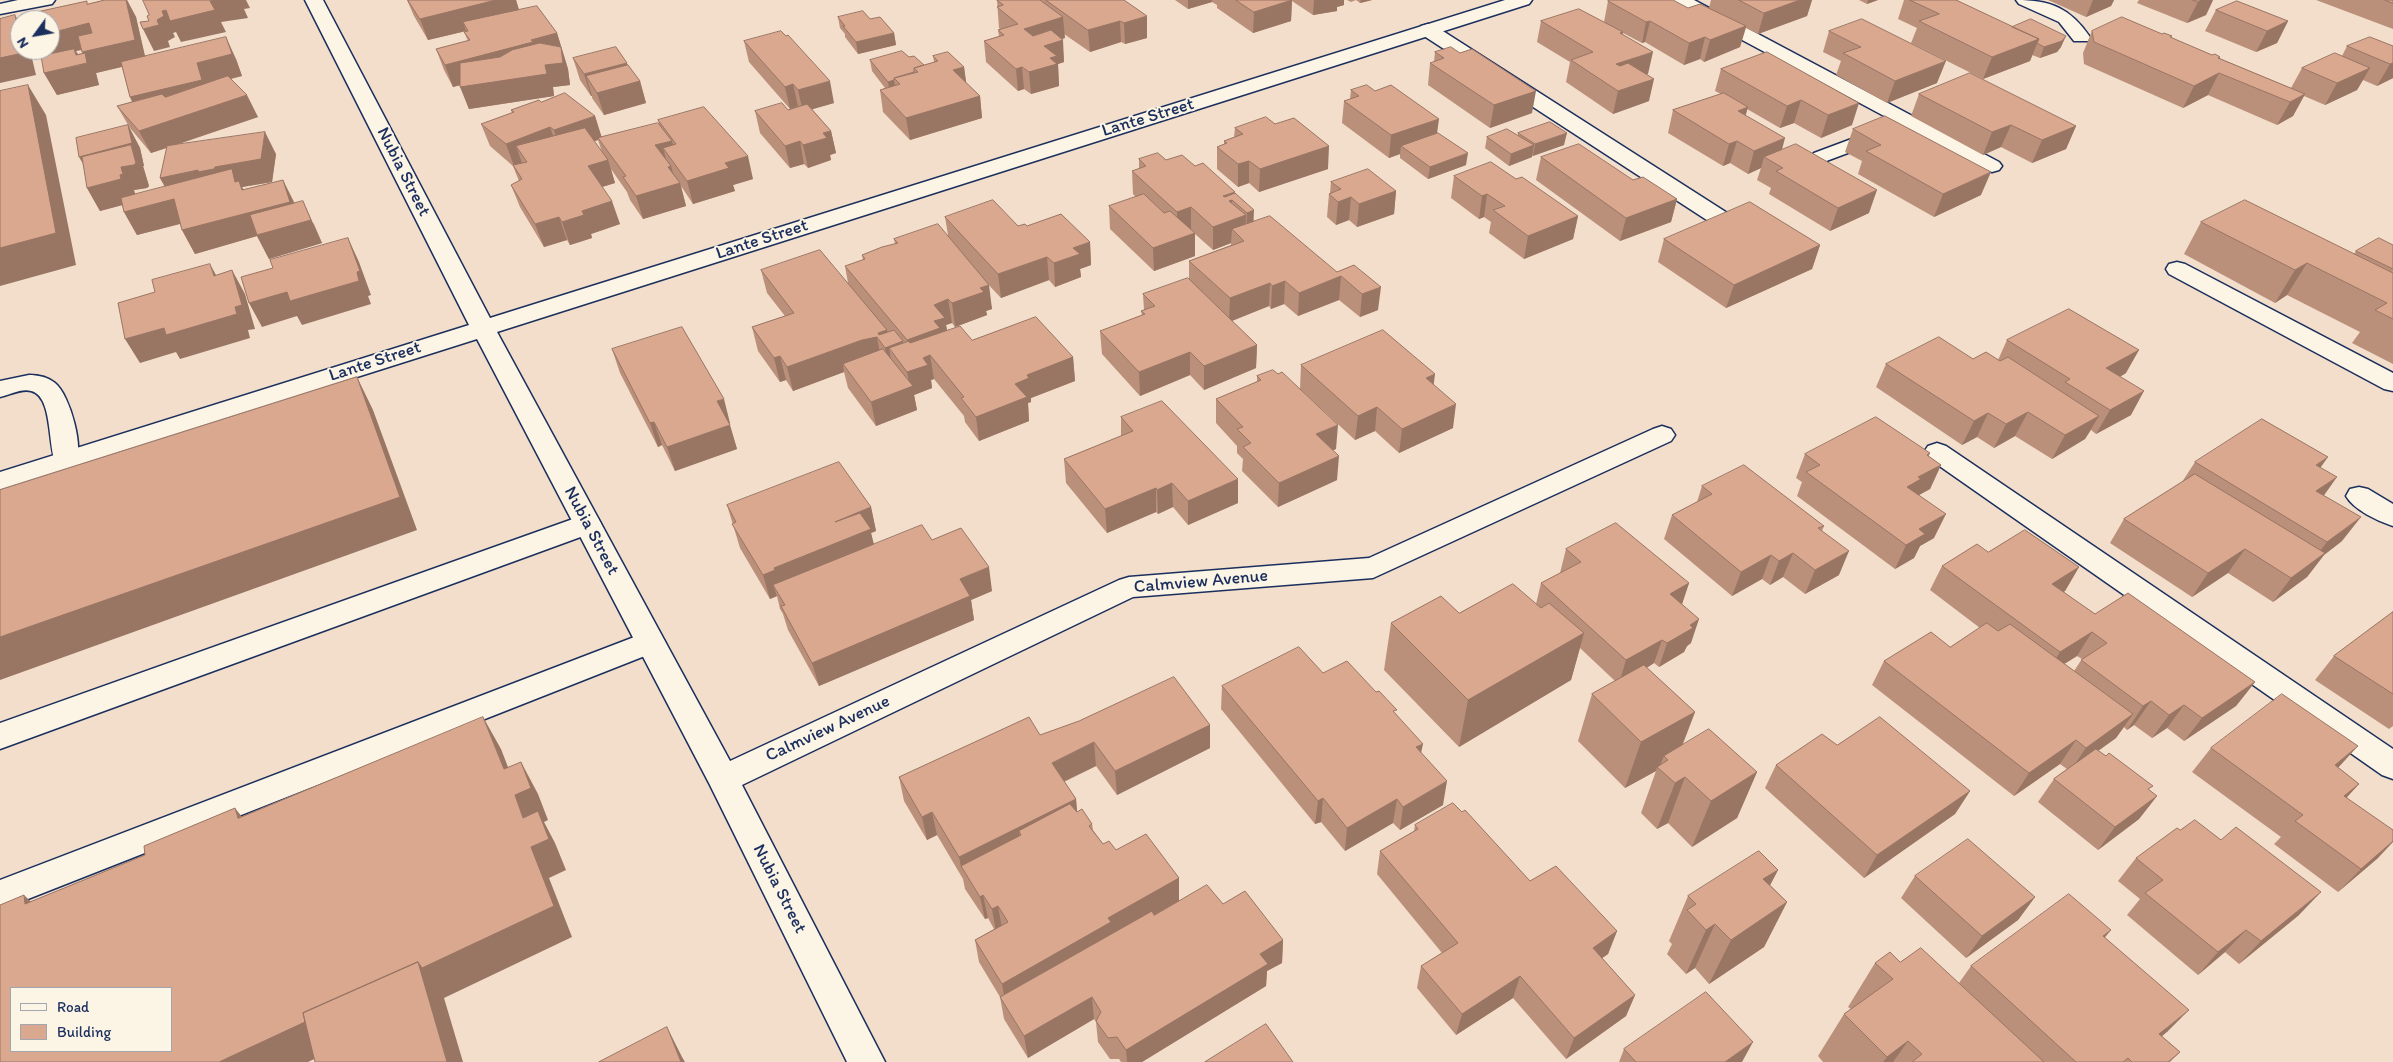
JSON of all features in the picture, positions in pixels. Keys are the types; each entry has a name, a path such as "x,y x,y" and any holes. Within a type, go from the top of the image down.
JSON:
{"street":[{"path":"0,9 46,0"},
{"name":"Nubia Street","path":"314,0 483,328 723,778 866,1062"},
{"name":"Lante Street","path":"0,481 1524,0"},
{"path":"1681,0 1992,166"},
{"path":"2025,0 2065,18 2081,37"},
{"path":"1428,30 1724,221"},
{"path":"1821,157 1910,122"},
{"path":"2177,269 2393,383"},
{"path":"0,389 21,383 38,384 48,390 57,402 66,460"},
{"name":"Calmview Avenue","path":"723,778 1129,587 1374,568 1662,434"},
{"path":"1937,452 2393,766"},
{"path":"2359,496 2393,516"},
{"path":"0,736 587,524"},
{"path":"0,895 650,642"}],"building":[{"path":"105,0 126,0 135,40 82,52 78,36 92,33 89,23 60,30 60,10 46,10 87,1 87,4"},
{"path":"143,0 214,0 210,1 215,10 170,21 166,10 162,11 164,16 157,20 159,25 143,29 140,22 149,21 147,16 149,15"},
{"path":"408,0 496,0 420,19"},
{"path":"997,0 1040,0 1063,17 1024,29 1033,36 1051,30 1063,40 1044,46 1057,56 1050,58 1057,64 1029,72 1022,67 1016,69 984,41 1004,35 998,30 1018,24 997,7 1003,5"},
{"path":"1046,0 1124,0 1147,16 1124,23 1120,21 1088,30"},
{"path":"1236,0 1292,0 1254,12"},
{"path":"1673,0 1688,8 1700,4 1746,26 1710,40 1705,37 1689,43 1650,21 1646,22 1608,1"},
{"path":"1739,0 1800,0 1764,13"},
{"path":"1910,0 1956,0 2039,39 1992,57 1919,21 1939,14"},
{"path":"2237,1 2288,21 2267,31 2216,10"},
{"path":"537,6 557,33 531,40 533,42 445,65 436,49 470,40 464,32 468,31 463,22"},
{"path":"1579,9 1623,32 1620,33 1653,52 1616,64 1620,66 1628,63 1654,79 1618,91 1571,60 1593,52 1541,21"},
{"path":"863,11 870,19 880,17 894,33 856,42 838,17"},
{"path":"10,16 10,56 0,58 0,19"},
{"path":"2122,17 2162,34 2172,36 2170,37 2212,55 2215,54 2220,57 2218,58 2305,94 2290,102 2219,73 2194,86 2094,42 2092,31"},
{"path":"1862,19 1946,61 1895,81 1843,53 1861,47 1829,31"},
{"path":"2031,19 2066,36 2062,41 2044,47 2037,43 2039,39 2012,27"},
{"path":"781,31 786,36 788,35 830,81 798,90 793,84 785,87 744,41"},
{"path":"226,37 232,54 197,63 202,80 130,97 121,62"},
{"path":"2370,37 2393,46 2393,63 2390,64 2347,46"},
{"path":"540,43 561,47 563,63 545,65 547,74 460,87 460,63 500,57 512,50"},
{"path":"616,47 627,63 584,74 573,58"},
{"path":"1451,47 1460,53 1472,49 1536,91 1494,105 1430,63 1444,58 1435,52"},
{"path":"74,49 76,55 85,53 87,63 44,73 42,60 60,60 60,52"},
{"path":"902,51 909,57 914,56 924,65 914,68 914,72 894,78 894,80 888,82 870,60"},
{"path":"948,52 964,67 953,70 980,96 906,118 880,90 900,84 894,78 918,72 914,68 938,61 933,56"},
{"path":"1767,52 1859,103 1828,115 1801,100 1787,106 1721,69"},
{"path":"2335,53 2370,68 2337,83 2302,68"},
{"path":"628,65 640,81 597,93 586,76"},
{"path":"1970,73 2076,126 2042,140 2011,125 1992,132 1919,94"},
{"path":"228,76 247,95 139,131 117,106 162,94 165,97"},
{"path":"28,85 56,233 0,248 0,91"},
{"path":"1367,85 1375,91 1391,85 1439,119 1391,135 1344,101 1359,96 1351,90"},
{"path":"565,93 595,116 554,130 550,127 506,144 481,124 514,112 511,110"},
{"path":"1724,93 1748,107 1738,111 1785,138 1754,151 1737,141 1729,144 1673,110"},
{"path":"782,103 788,110 807,104 831,131 823,133 827,138 803,145 800,141 785,146 755,111"},
{"path":"704,107 748,156 725,163 729,168 687,181 663,148 676,144 658,120"},
{"path":"1885,116 1991,172 1943,194 1866,151 1881,145 1853,129"},
{"path":"1266,117 1275,124 1294,118 1329,146 1260,169 1249,161 1238,164 1217,147 1227,143 1224,141 1243,134 1235,128"},
{"path":"1550,122 1567,133 1535,144 1518,133"},
{"path":"658,123 672,141 655,145 671,166 668,167 680,183 636,196 623,177 626,176 598,138"},
{"path":"128,125 132,143 79,157 76,138"},
{"path":"585,128 608,160 588,166 612,201 582,211 584,215 562,222 559,217 535,224 511,185 522,179 513,165 527,162 516,146"},
{"path":"1507,129 1534,145 1511,154 1487,137"},
{"path":"265,132 261,159 160,178 167,146"},
{"path":"1438,133 1468,153 1430,167 1401,146"},
{"path":"1579,144 1633,180 1643,177 1677,199 1626,218 1541,157"},
{"path":"1796,144 1877,190 1838,208 1776,171 1783,168 1764,157"},
{"path":"131,145 136,163 121,167 123,174 120,175 121,179 87,188 82,157"},
{"path":"1158,153 1166,160 1182,155 1195,166 1203,163 1235,192 1223,196 1235,193 1254,210 1247,213 1232,200 1229,201 1246,215 1213,227 1191,207 1177,212 1132,171 1146,166 1139,159"},
{"path":"1491,162 1516,179 1522,177 1578,216 1528,236 1493,210 1505,206 1487,194 1482,196 1454,176"},
{"path":"232,169 235,182 239,181 242,190 283,180 290,202 182,230 174,199 124,212 121,198"},
{"path":"1368,169 1396,191 1359,204 1351,197 1338,202 1329,194 1341,189 1331,182"},
{"path":"1144,194 1164,213 1170,211 1195,233 1153,248 1109,206"},
{"path":"993,200 1018,226 1025,224 1027,226 1061,214 1090,242 1073,248 1080,254 1054,263 1047,257 998,274 945,217"},
{"path":"2245,200 2393,273 2393,319 2375,310 2387,303 2307,263 2295,270 2201,222"},
{"path":"303,201 311,220 257,235 250,215"},
{"path":"1750,202 1820,245 1734,285 1664,239"},
{"path":"1270,216 1337,272 1354,265 1381,287 1362,294 1341,276 1299,293 1285,281 1272,286 1270,283 1230,298 1189,261 1244,241 1232,229"},
{"path":"938,224 989,285 980,288 984,292 952,303 948,299 934,305 945,318 934,321 940,328 907,340 845,266 865,259 862,255 898,243 894,239"},
{"path":"348,238 360,271 357,272 359,281 290,301 287,292 249,303 241,277 273,268 270,260"},
{"path":"2379,238 2393,245 2393,269 2356,251"},
{"path":"820,250 887,330 878,333 879,335 894,330 903,341 885,348 877,337 862,340 787,367 780,356 774,358 752,327 794,313 761,270"},
{"path":"210,264 214,276 232,270 242,305 235,307 237,314 166,335 164,328 125,339 118,303 155,292 152,280"},
{"path":"1188,278 1257,345 1204,366 1190,352 1139,372 1100,331 1145,314 1141,311 1155,306 1143,294"},
{"path":"2069,309 2139,350 2106,368 2144,391 2110,410 2065,382 2070,379 2007,340"},
{"path":"1036,317 1073,357 1027,375 1029,378 1015,384 1027,397 976,417 961,398 964,397 930,355 923,358 928,365 907,372 889,348 960,326 972,340"},
{"path":"682,327 724,399 717,401 730,425 667,447 654,422 650,423 612,349"},
{"path":"1383,330 1435,374 1426,378 1456,404 1402,429 1377,407 1358,416 1301,365"},
{"path":"1939,337 1973,359 1986,352 2000,361 2008,357 2099,416 2065,435 2028,412 2006,424 1988,413 1974,421 1886,364"},
{"path":"883,349 913,386 871,402 843,364"},
{"path":"1273,370 1278,374 1282,372 1338,425 1316,434 1339,456 1279,483 1243,447 1251,443 1237,429 1243,427 1216,399 1261,380 1257,376"},
{"path":"357,377 400,497 0,637 0,490"},
{"path":"1162,401 1238,479 1188,501 1172,483 1105,509 1064,459 1133,431 1121,417"},
{"path":"1876,417 1930,453 1927,455 1941,465 1918,477 1921,479 1907,487 1946,514 1919,529 1925,534 1906,545 1806,472 1820,465 1805,454"},
{"path":"2262,419 2328,457 2316,465 2337,477 2316,491 2361,517 2327,542 2195,462"},
{"path":"839,462 871,507 835,522 860,513 871,529 774,568 775,570 763,575 732,524 736,522 727,505"},
{"path":"1744,465 1824,526 1818,528 1849,551 1815,570 1793,553 1779,561 1771,555 1741,572 1672,515 1712,494 1702,486"},
{"path":"2195,474 2325,553 2291,578 2245,549 2208,573 2124,519"},
{"path":"1616,523 1689,583 1670,594 1699,619 1690,625 1693,628 1667,643 1662,640 1626,660 1541,583 1581,562 1566,549"},
{"path":"922,525 932,540 961,528 989,567 960,579 970,596 812,663 781,606 785,605 773,585"},
{"path":"2025,530 2079,567 2052,584 2095,614 2128,593 2255,682 2202,718 2184,705 2169,715 2151,701 2143,706 2081,660 2107,643 2092,632 2060,652 1942,566 1977,544 1988,552"},
{"path":"1513,584 1541,608 1549,603 1584,633 1468,700 1391,623 1441,596 1459,613"},
{"path":"2393,612 2393,694 2334,656"},
{"path":"1987,623 1998,631 2010,624 2133,714 2086,748 2076,740 2029,773 1884,661 1931,632 1950,647"},
{"path":"1299,647 1323,673 1347,661 1376,692 1379,691 1397,710 1393,711 1423,744 1416,747 1447,781 1403,807 1397,799 1347,828 1323,798 1318,801 1222,686"},
{"path":"1644,665 1695,712 1641,742 1592,694"},
{"path":"1174,677 1210,725 1115,771 1094,742 1052,763 1076,799 959,857 932,812 922,817 899,777 1029,717 1040,735 1079,721"},
{"path":"2282,694 2358,746 2335,765 2359,784 2344,796 2393,830 2393,841 2361,869 2295,821 2303,815 2211,748"},
{"path":"483,717 504,769 521,762 531,788 515,795 523,818 538,811 549,839 531,847 554,906 422,968 418,962 303,1013 305,1022 219,1062 0,1062 0,905 24,895 25,904 145,855 144,846 235,808 238,818"},
{"path":"1880,717 1970,791 1877,855 1776,765 1822,734 1837,745"},
{"path":"1709,729 1757,772 1711,801 1685,777 1675,783 1657,767 1668,760 1664,756"},
{"path":"2096,749 2106,756 2109,753 2153,786 2148,789 2157,796 2115,827 2054,779"},
{"path":"1453,803 1462,812 1465,810 1530,881 1556,866 1617,931 1593,948 1635,995 1574,1038 1520,976 1462,1014 1421,966 1458,943 1380,851 1418,829 1415,825"},
{"path":"1070,804 1077,812 1082,809 1092,824 1089,826 1103,844 1109,841 1116,850 1146,834 1179,878 1108,918 1111,922 1002,984 975,940 1008,922 998,906 992,909 983,895 980,897 961,866 1021,835 1019,831"},
{"path":"2195,820 2221,840 2236,827 2321,892 2261,941 2246,930 2218,952 2145,893 2163,880 2136,858 2177,828 2180,830"},
{"path":"1968,839 2035,897 1982,936 1915,876"},
{"path":"1759,851 1778,870 1763,879 1787,902 1731,940 1715,924 1706,930 1687,910 1696,904 1688,896"},
{"path":"1207,885 1223,904 1245,891 1283,940 1260,954 1268,964 1126,1050 1117,1037 1108,1038 1096,1021 1101,1012 1092,997 1024,1036 1000,997 1152,911 1154,915"},
{"path":"2069,894 2111,930 2103,936 2189,1010 2159,1034 2180,1052 2168,1062 2132,1062 2128,1058 2123,1062 2076,1062 1971,966"},
{"path":"1921,948 2044,1062 1912,1062 1922,1054 1908,1041 1887,1057 1844,1014 1893,979 1875,963 1890,952 1900,962"},
{"path":"418,962 447,1062 315,1062 303,1013"},
{"path":"1706,992 1753,1042 1725,1062 1636,1062 1624,1049"},
{"path":"1266,1024 1293,1062 1205,1062"},
{"path":"667,1027 681,1062 599,1062"}]}
